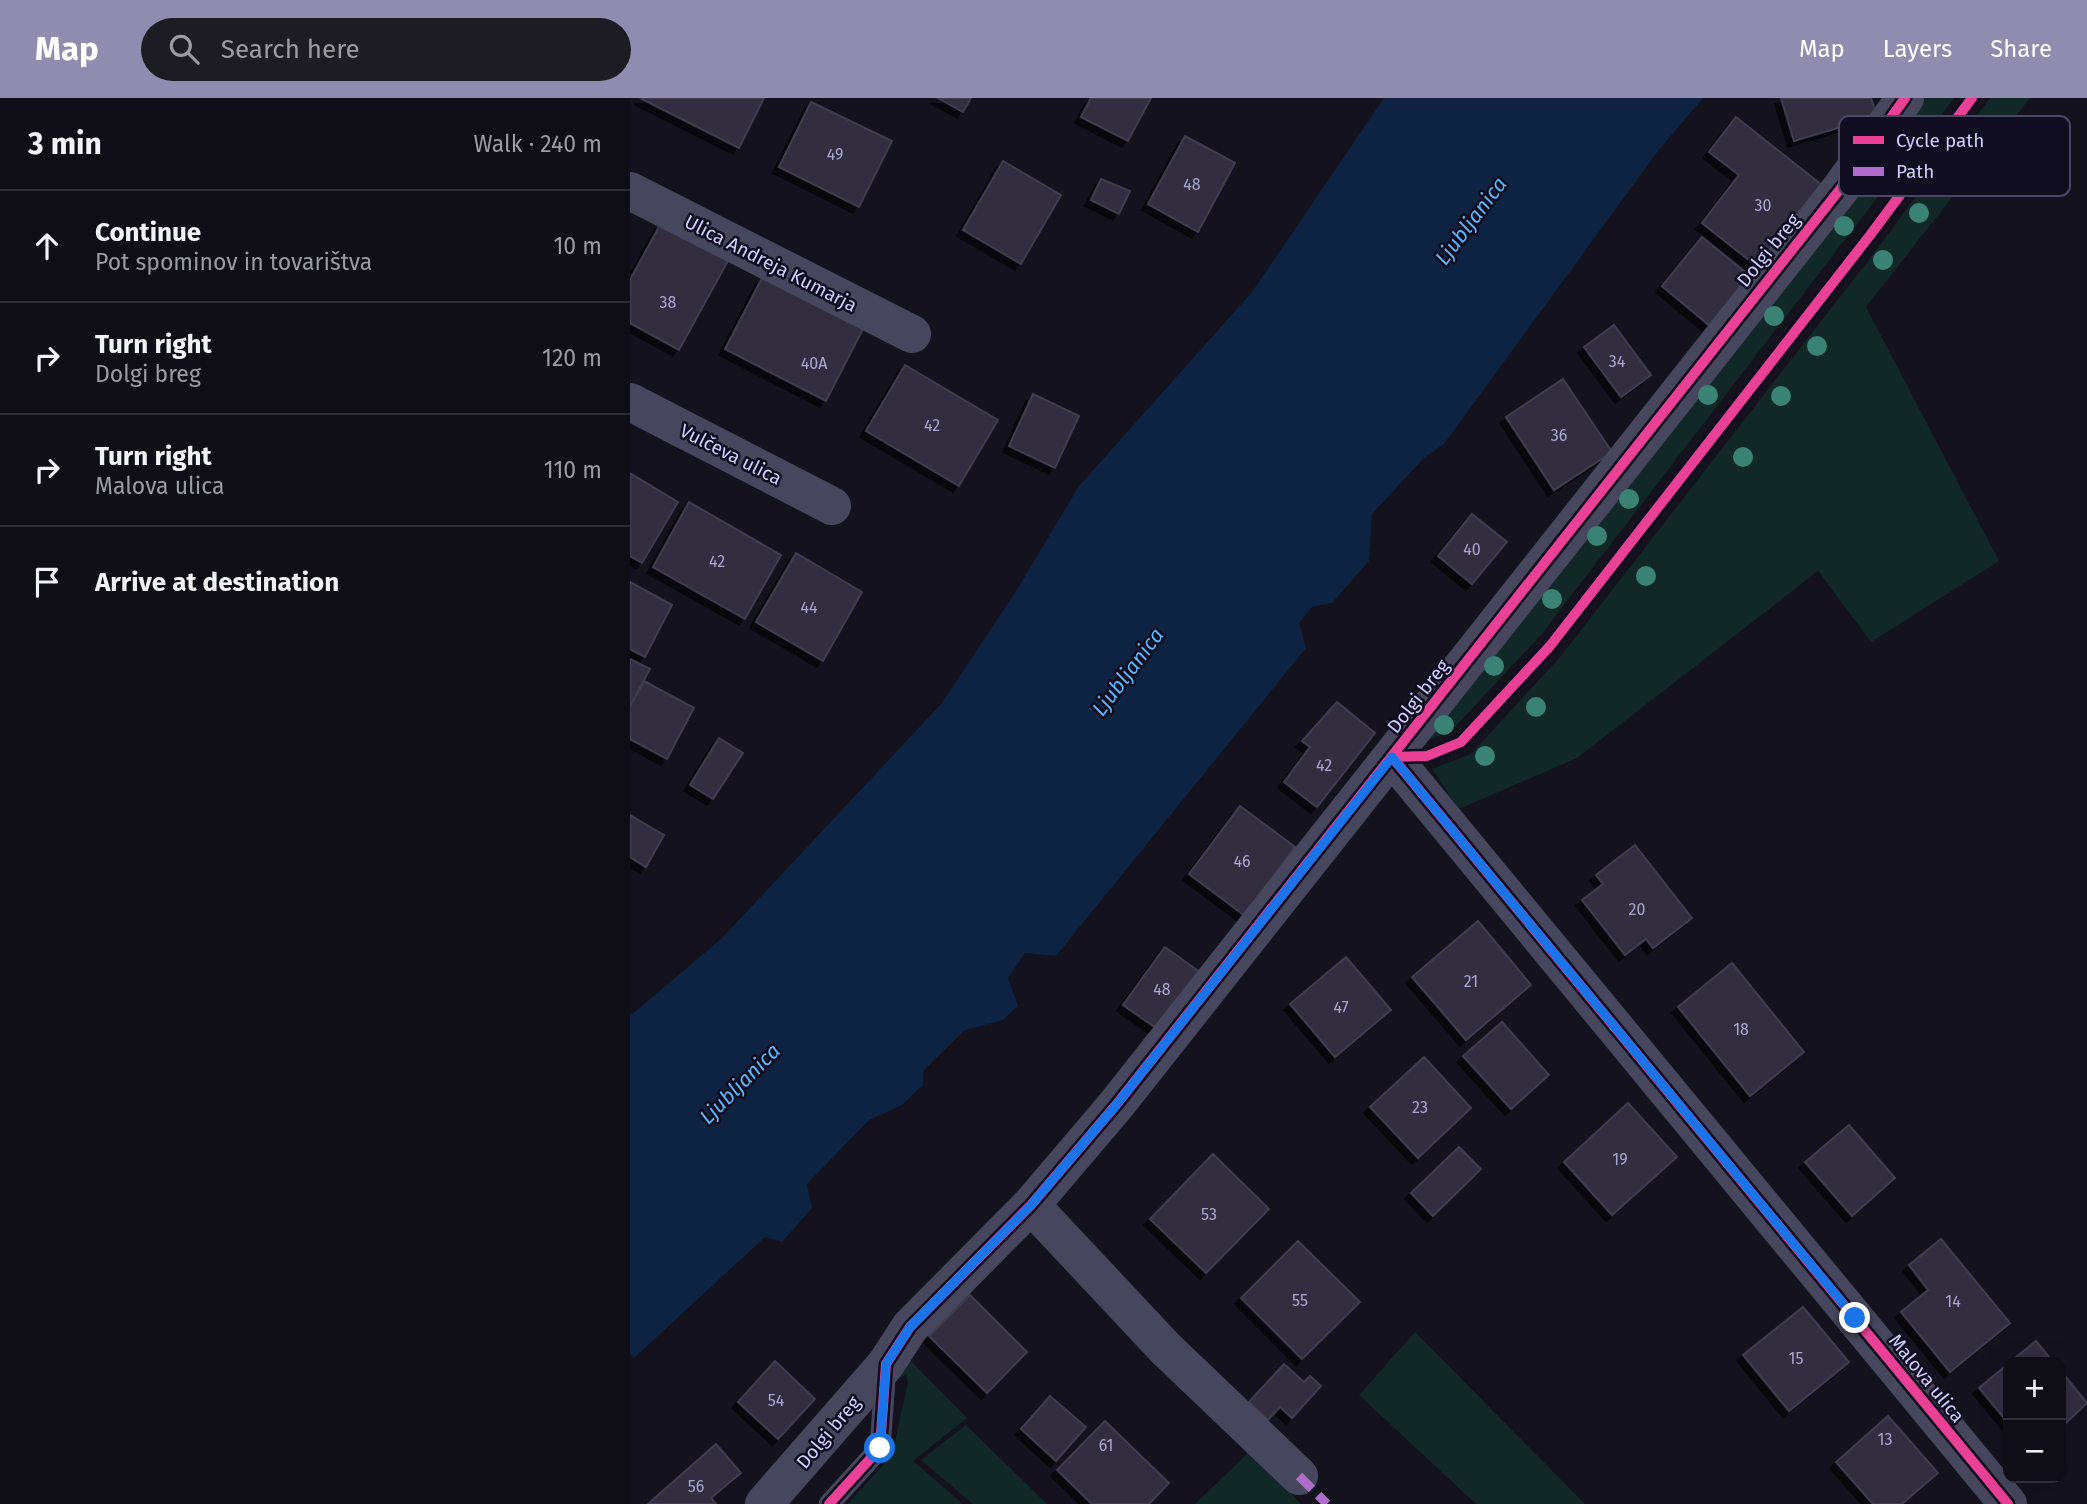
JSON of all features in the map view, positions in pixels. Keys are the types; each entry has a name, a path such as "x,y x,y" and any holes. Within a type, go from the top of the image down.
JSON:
{"street":[{"name":"Dolgi breg","path":"1892,116 1905,98"},
{"name":"Ulica Andreja Kumarja","path":"630,191 912,334"},
{"name":"Dolgi breg","path":"764,1504 886,1364 910,1327 1031,1205 1116,1105 1839,191"},
{"name":"Vulčeva ulica","path":"630,402 832,506"},
{"name":"Malova ulica","path":"1392,757 2008,1504"},
{"path":"1031,1205 1165,1348 1299,1476"}],"lane":[{"path":"829,1504 880,1448 886,1364"}],"green space":[{"path":"1921,98 1954,98 1940,116 1907,116"},
{"path":"1990,98 2030,98 2016,116 1976,116"},
{"path":"1845,196 1879,196 1541,635 1452,730 1422,743"},
{"path":"1916,196 1953,196 1866,307 1999,561 1871,642 1818,571 1577,758 1459,809 1432,769 1471,754 1560,657"},
{"path":"1415,1332 1585,1504 1476,1504 1359,1395"},
{"path":"906,1356 967,1418 913,1461 963,1504 848,1504 892,1455 908,1382 906,1374 899,1379"},
{"path":"966,1425 1047,1504 973,1504 921,1460"},
{"path":"1249,1452 1301,1504 1195,1504"}],"water":[{"name":"Ljubljanica","path":"1384,98 1703,98 1658,151 1444,444 1424,458 1372,514 1369,561 1332,603 1312,607 1299,623 1306,648 1056,956 1025,953 1008,978 1018,1006 1003,1020 965,1030 923,1071 923,1085 902,1105 869,1120 807,1184 812,1208 782,1242 765,1237 634,1358 630,1353 630,1016 722,938 941,704 1018,588 1079,486 1252,292"}],"building":[{"path":"640,98 764,98 739,148"},
{"path":"938,98 971,98 963,112"},
{"path":"1091,98 1151,98 1128,141 1081,117"},
{"path":"1781,98 1871,98 1877,116 1839,116 1839,127 1794,141"},
{"path":"811,102 892,141 859,207 779,167"},
{"path":"1736,117 1823,186 1759,268 1702,223 1739,175 1709,152"},
{"path":"1185,136 1235,163 1198,232 1148,204"},
{"path":"1003,161 1061,195 1021,264 963,230"},
{"path":"1101,179 1130,191 1119,214 1091,200"},
{"path":"661,223 729,259 679,350 630,323 630,280"},
{"path":"1702,237 1750,276 1710,326 1662,286"},
{"path":"762,278 863,329 826,401 725,349"},
{"path":"1614,325 1651,375 1621,397 1584,347"},
{"path":"905,365 998,420 959,486 866,431"},
{"path":"1563,379 1612,452 1554,490 1506,417"},
{"path":"1033,394 1079,416 1055,468 1009,446"},
{"path":"630,473 678,502 642,563 630,556"},
{"path":"689,502 781,555 745,619 653,567"},
{"path":"1472,514 1507,542 1472,584 1438,556"},
{"path":"796,553 862,592 823,661 756,622"},
{"path":"630,582 672,605 645,657 630,649"},
{"path":"630,659 650,669 630,706"},
{"path":"644,681 694,708 667,759 630,739 630,706"},
{"path":"1337,702 1375,733 1317,807 1284,782 1310,747 1302,741"},
{"path":"719,738 743,753 713,799 690,785"},
{"path":"1240,806 1295,847 1244,915 1189,874"},
{"path":"630,815 664,835 646,867 630,857"},
{"path":"1635,845 1692,918 1653,948 1646,939 1625,955 1582,900 1603,884 1596,875"},
{"path":"1478,921 1531,985 1466,1040 1412,977"},
{"path":"1165,947 1201,973 1159,1030 1123,1005"},
{"path":"1346,957 1391,1010 1335,1057 1290,1004"},
{"path":"1732,963 1804,1052 1750,1096 1678,1007"},
{"path":"1502,1022 1549,1075 1511,1109 1463,1056"},
{"path":"1424,1057 1471,1108 1418,1158 1370,1107"},
{"path":"1628,1103 1677,1157 1612,1215 1564,1162"},
{"path":"1849,1125 1895,1178 1852,1216 1805,1162"},
{"path":"1459,1147 1481,1169 1433,1216 1411,1193"},
{"path":"1213,1154 1269,1209 1206,1273 1150,1219"},
{"path":"1941,1239 2010,1323 1950,1372 1901,1312 1928,1290 1909,1265"},
{"path":"1298,1241 1360,1302 1302,1359 1241,1298"},
{"path":"970,1295 1027,1352 987,1393 929,1336"},
{"path":"1803,1307 1849,1362 1789,1411 1743,1355"},
{"path":"2036,1341 2049,1357 2016,1357"},
{"path":"775,1361 815,1399 778,1439 738,1402"},
{"path":"1284,1364 1304,1382 1310,1376 1321,1386 1292,1418 1280,1407 1268,1420 1249,1402"},
{"path":"2003,1368 2003,1417 1979,1388"},
{"path":"2066,1377 2087,1403 2066,1423"},
{"path":"1050,1396 1086,1427 1056,1461 1021,1429"},
{"path":"1888,1416 1938,1473 1902,1504 1873,1504 1836,1462"},
{"path":"1105,1421 1169,1483 1149,1504 1092,1504 1057,1470"},
{"path":"716,1444 741,1473 711,1498 716,1504 648,1504"}],"marked path":[{"path":"1299,1476 1327,1504"}],"cycle path":[{"path":"1892,116 1905,98"},
{"path":"1959,116 1972,98"},
{"path":"829,1504 880,1448 886,1364 910,1327 1031,1205 1116,1105 1839,191"},
{"path":"1392,757 1427,756 1461,742 1550,646 1899,196"},
{"path":"1392,757 2008,1504"}],"route":[{"path":"880,1448 886,1399 886,1364 910,1327 1031,1205 1116,1105 1392,757 1855,1318"}]}
